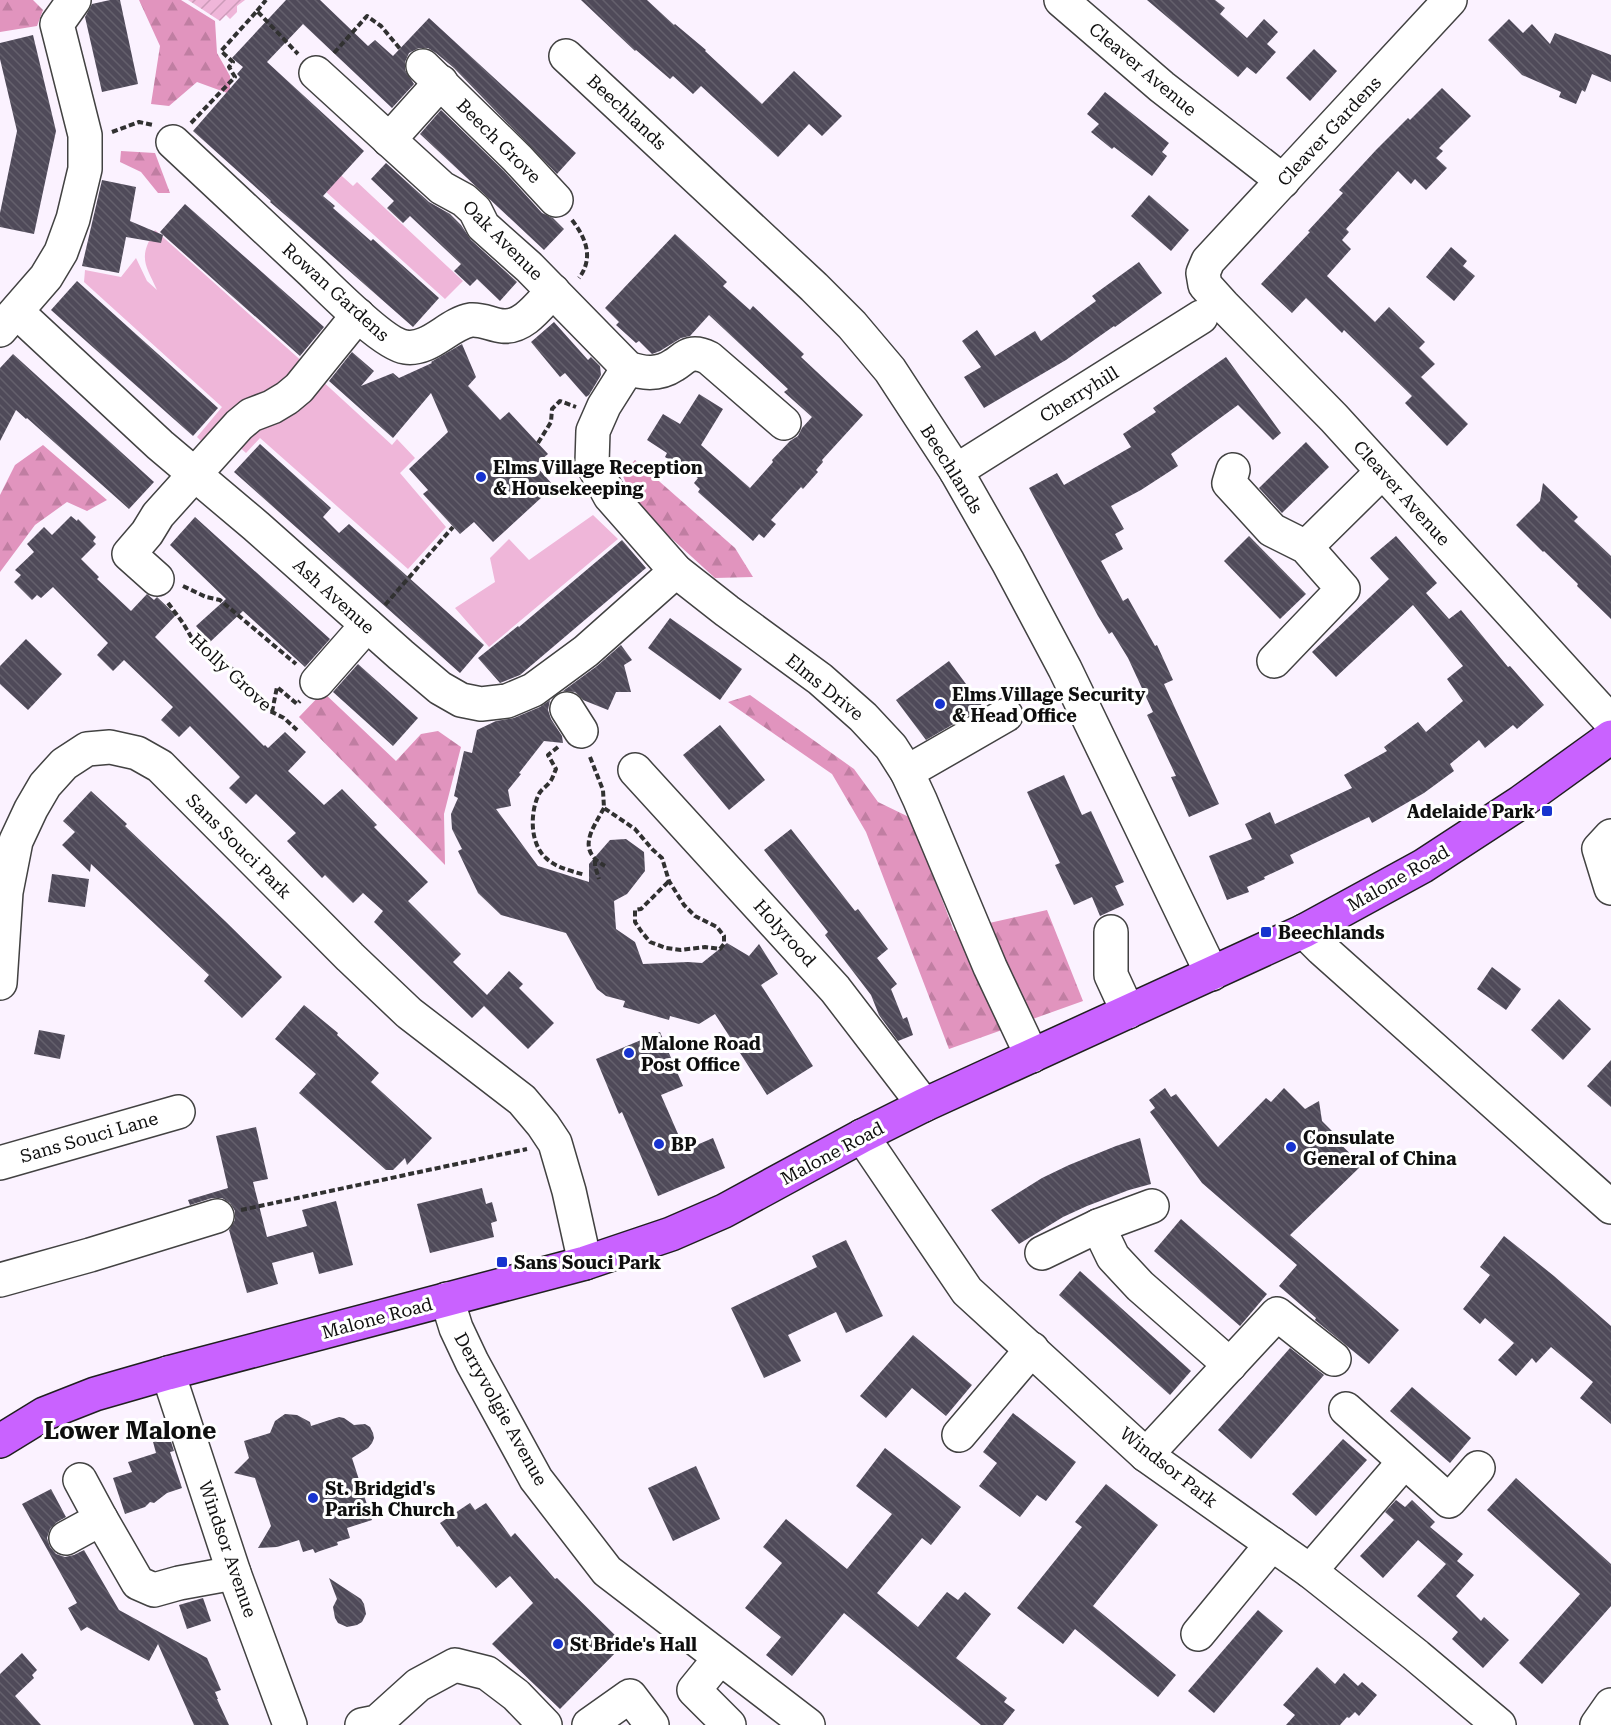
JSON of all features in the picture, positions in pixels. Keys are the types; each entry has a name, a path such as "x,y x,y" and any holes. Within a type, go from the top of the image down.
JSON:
{"main road":[{"name":"Malone Road","path":"0,1441 44,1414 95,1394 585,1263 671,1234 724,1211 924,1105 1304,931 1423,866 1521,802 1611,737"}],"street":[{"name":"Cleaver Avenue","path":"1061,0 1161,87 1283,181"},
{"name":"Cleaver Gardens","path":"1208,261 1450,0"},
{"path":"8,321 46,277 61,252 73,219 85,169 85,135 66,12"},
{"name":"Beechlands","path":"566,56 806,279 852,325 890,370 956,471 1008,562 1065,669 1212,974"},
{"name":"Oak Avenue","path":"316,73 442,188 464,200 475,210 483,225 529,267 628,368"},
{"path":"389,140 432,74"},
{"name":"Beech Grove","path":"432,74 518,158 556,200"},
{"name":"Rowan Gardens","path":"173,142 358,315 392,342 403,347 414,347 427,343 464,322 472,320 511,326 558,296"},
{"name":"Cleaver Avenue","path":"1208,261 1203,273 1205,285 1222,305 1334,418 1611,722"},
{"path":"157,579 129,554 159,515 239,424 251,415 287,398 299,388 358,315"},
{"name":"Cherryhill","path":"956,471 1201,317"},
{"name":"Ash Avenue","path":"8,321 256,526 440,688 462,700 481,704 507,702 533,690 563,710 586,651 676,571"},
{"path":"628,368 641,373 659,373 685,356 695,354 709,358 784,423"},
{"name":"Elms Drive","path":"628,368 604,406 593,431 592,464 609,496 676,571 820,679 855,710 891,747 908,772 990,967 1032,1056"},
{"path":"1233,470 1229,483 1272,530 1306,547 1343,589 1274,661"},
{"path":"1306,547 1382,472"},
{"path":"317,682 367,625"},
{"path":"908,772 1006,716"},
{"name":"Sans Souci Park","path":"0,983 6,892 16,841 45,785 64,764 87,749 110,747 137,753 160,766 409,1013 522,1100 555,1143 569,1191 585,1263"},
{"name":"Holyrood","path":"635,770 835,989 924,1105"},
{"path":"1611,836 1599,849 1611,888"},
{"path":"1304,931 1611,1207"},
{"path":"1111,932 1111,975 1128,1012"},
{"name":"Sans Souci Lane","path":"0,1163 178,1112"},
{"name":"Windsor Park","path":"862,1136 967,1291 1146,1455 1310,1571 1499,1725"},
{"path":"1042,1253 1098,1226 1152,1206"},
{"path":"0,1280 217,1216"},
{"path":"1098,1226 1113,1257 1140,1286 1230,1365"},
{"name":"Derryvolgie Avenue","path":"447,1299 456,1328 472,1362 536,1479 607,1570 808,1725"},
{"path":"1146,1455 1277,1314 1334,1359"},
{"path":"959,1436 1032,1349"},
{"name":"Windsor Avenue","path":"168,1373 234,1573 290,1725"},
{"path":"1346,1409 1449,1501 1478,1468"},
{"path":"1310,1571 1404,1462"},
{"path":"80,1480 138,1583 154,1590 234,1573"},
{"path":"66,1538 101,1519"},
{"path":"1198,1634 1272,1544"},
{"path":"720,1658 694,1690 729,1725"},
{"path":"362,1725 377,1722 418,1685 455,1665 486,1673 516,1695 545,1725"},
{"path":"589,1725 630,1696 652,1725"},
{"path":"1597,1725 1611,1705"}],"path":[{"path":"173,142 235,77 229,67 232,62 221,51 266,0"},
{"path":"257,11 316,73 367,16 381,26 398,48 432,74"},
{"path":"113,132 139,122"},
{"path":"556,200 579,229 587,249 586,268 558,296"},
{"path":"538,443 551,422 552,409 560,401 600,418"},
{"path":"399,589 453,526"},
{"path":"157,579 182,585 206,597 220,600 317,682"},
{"name":"Holly Grove","path":"157,579 174,596 168,604 200,649 219,656 249,686 264,708 284,718 297,730"},
{"path":"272,712 277,687 287,696"},
{"path":"563,710 584,745 603,790 604,808 592,829 588,843 589,852 595,860 605,866"},
{"path":"563,710 548,755 556,769 551,780 539,793 534,808 533,830 545,858 558,866 585,875"},
{"path":"604,808 635,829 662,858 669,881 684,905 695,916 717,927 724,936 724,944 720,949 666,948 650,942 640,931 635,922 635,910 641,909 669,881"},
{"path":"595,860 600,879"},
{"path":"217,1216 555,1143"}],"shaded area":[{"path":"188,0 245,0 237,6 237,12 230,19 226,15 220,21"},
{"path":"224,100 324,160 353,186 357,182 463,281 445,299"},
{"path":"155,230 305,364 205,445 197,437 222,407 84,282 85,270 121,277 136,258 147,281 157,290 145,261 146,248"},
{"path":"319,378 392,445 397,439 415,458 400,473 446,527 408,569 260,438 246,453 237,445"},
{"path":"593,515 618,539 489,647 455,608 495,582 490,558 509,539 529,560"}],"green space":[{"path":"0,0 33,0 43,10 37,26 0,32"},
{"path":"139,0 181,0 215,21 217,53 230,76 230,94 197,82 169,106 151,104 160,46"},
{"path":"121,151 155,153 170,193 158,193 141,172 120,162"},
{"path":"43,445 107,500 87,511 67,502 35,525 0,572 0,495 15,465"},
{"path":"635,460 735,548 753,577 715,578 636,506 622,474"},
{"path":"323,692 396,761 421,734 438,731 461,747 444,814 445,865 299,717"},
{"path":"750,695 854,769 878,802 911,818 954,931 1047,910 1083,1001 949,1049 866,832 832,774 728,702"}],"building":[{"path":"120,0 138,84 102,92 85,17 92,4"},
{"path":"286,0 320,0 368,46 375,40 393,56 429,18 576,153 557,174 454,68 428,48 419,48 409,53 405,62 405,70 414,84 392,108 303,24 267,62 364,151 323,196 335,206 333,208 371,241 373,239 439,298 413,327 193,131 240,77 237,74 243,67 232,58"},
{"path":"581,0 647,0 706,50 762,104 794,71 842,116 822,136 809,124 778,157 701,86 693,94 673,76 670,79 635,51"},
{"path":"1147,0 1215,0 1225,8 1220,14 1247,38 1264,19 1278,32 1267,44 1276,52 1256,74 1247,67 1238,77"},
{"path":"1509,19 1523,33 1532,24 1550,44 1555,33 1611,55 1611,82 1592,74 1585,92 1582,90 1576,104 1559,97 1561,92 1522,75 1488,40"},
{"path":"33,35 56,131 34,234 0,227 0,213 17,131 0,59 0,43"},
{"path":"1314,49 1337,71 1310,101 1286,78"},
{"path":"1442,88 1471,116 1439,148 1443,151 1436,158 1447,168 1426,190 1415,179 1411,184 1398,171 1346,229 1349,232 1342,240 1351,249 1327,276 1375,322 1389,307 1425,342 1419,348 1435,364 1421,377 1468,424 1447,446 1405,403 1412,396 1344,330 1342,333 1306,298 1292,313 1261,284 1343,193 1339,190 1408,118 1410,120"},
{"path":"1105,92 1169,143 1162,152 1167,156 1152,176 1091,132 1099,124 1087,114"},
{"path":"441,110 504,171 542,213 553,218 564,229 544,250 420,134"},
{"path":"386,163 429,202 450,214 471,240 517,282 500,301 477,279 470,286 454,271 461,264 410,216 403,223 387,208 394,201 371,179"},
{"path":"102,180 136,187 130,221 163,235 161,243 126,237 119,273 82,266"},
{"path":"1149,195 1189,230 1171,251 1131,216"},
{"path":"185,204 324,327 300,356 160,232"},
{"path":"675,234 727,282 723,286 750,310 753,306 804,354 801,357 863,415 822,460 823,462 816,470 818,472 771,520 776,524 764,538 759,534 753,541 698,492 700,489 694,483 698,478 665,457 667,453 647,440 663,414 680,424 699,394 723,409 701,445 750,488 773,462 772,460 798,436 812,417 784,392 788,389 709,315 690,336 681,338 652,354 639,341 636,343 616,325 619,322 605,308"},
{"path":"1451,247 1467,261 1463,266 1475,276 1454,301 1426,277"},
{"path":"1139,262 1162,293 1066,360 984,408 964,377 981,367 962,341 977,330 995,356 1035,331 1041,341 1096,301 1092,296"},
{"path":"77,281 218,408 193,436 51,310"},
{"path":"554,322 588,360 591,357 600,366 601,375 586,397 565,373 560,377 531,342"},
{"name":"Elms Village Reception & Housekeeping","path":"462,344 476,377 468,386 500,420 509,412 548,454 535,465 554,486 493,542 474,522 460,534 423,494 428,490 409,469 448,432 431,393 393,438 329,381 352,352 374,371 361,386 393,373 399,378 432,363"},
{"path":"13,354 154,482 129,509 16,410 0,441 0,368"},
{"path":"1226,357 1281,433 1273,440 1238,405 1171,454 1178,466 1111,506 1124,529 1115,534 1123,549 1101,561 1123,601 1128,598 1155,646 1157,645 1173,680 1164,684 1219,804 1189,817 1171,777 1176,776 1147,715 1153,712 1128,658 1112,632 1109,634 1098,616 1029,488 1057,473 1064,485 1131,447 1123,434 1156,412 1153,408"},
{"path":"1306,442 1329,467 1282,513 1259,488"},
{"path":"260,444 331,508 323,517 339,533 349,524 484,645 460,673 234,472"},
{"path":"1543,483 1578,517 1574,521 1611,556 1611,619 1516,525 1540,501"},
{"path":"71,516 77,521 78,519 96,537 93,541 96,544 81,559 99,577 97,579 131,611 147,594 154,600 157,597 176,615 155,637 264,746 268,748 285,732 306,752 288,771 324,805 342,789 377,825 374,827 428,882 408,901 461,954 453,962 487,995 509,971 523,984 519,988 554,1023 528,1049 484,1006 472,1018 374,922 383,911 363,893 353,903 325,875 322,878 287,841 296,833 256,794 246,804 229,788 240,777 190,726 179,737 161,720 173,707 124,660 113,671 97,655 108,643 53,587 41,598 37,595 32,600 14,582 21,575 15,570 34,552 27,544 44,527 52,535"},
{"path":"195,517 330,639 305,667 243,611 210,642 196,626 226,599 170,545"},
{"path":"1249,536 1306,594 1280,619 1224,561"},
{"path":"1396,536 1437,583 1426,593 1449,619 1461,610 1508,667 1510,666 1544,705 1517,729 1513,725 1485,748 1479,740 1450,764 1454,771 1424,793 1372,823 1369,817 1290,855 1294,863 1247,887 1249,892 1227,900 1209,856 1252,839 1245,824 1270,812 1275,824 1352,788 1344,775 1387,751 1384,747 1418,722 1426,732 1463,701 1447,679 1463,666 1413,605 1336,677 1312,652 1389,579 1370,558"},
{"path":"622,540 646,568 520,675 500,683 478,658 519,627"},
{"path":"670,618 742,669 720,700 648,648"},
{"path":"26,639 62,674 28,710 0,684 0,666"},
{"path":"621,645 632,660 624,665 631,692 616,692 608,710 583,700 575,692 563,691 597,666"},
{"name":"Elms Village Security & Head Office","path":"949,661 983,707 926,740 896,700"},
{"path":"358,664 418,718 393,746 333,692"},
{"path":"550,700 548,710 562,736 563,743 544,741 508,790 511,806 496,809 538,866 589,882 589,864 610,840 626,839 644,852 645,871 627,894 614,901 616,929 635,942 643,964 702,963 727,943 749,956 759,944 778,974 761,985 813,1066 767,1095 715,1014 699,1024 670,1016 669,1020 623,1007 625,1001 606,996 597,989 566,933 501,915 478,893 458,851 462,849 452,829 451,814 458,798 454,796 464,751 472,753 477,730 496,721 514,718"},
{"path":"720,725 765,780 729,810 683,755"},
{"path":"1064,775 1082,815 1091,811 1124,882 1115,886 1124,905 1100,916 1092,897 1074,905 1055,865 1060,863 1027,792"},
{"path":"91,791 282,977 242,1018 204,981 209,975 91,864 90,872 62,845 75,832 63,821"},
{"path":"791,829 855,911 858,909 888,949 877,958 897,984 891,989 903,1019 907,1017 913,1035 898,1041 879,1015 871,995 825,935 828,932 764,850"},
{"path":"52,874 89,879 85,907 48,902"},
{"path":"1492,967 1521,989 1506,1010 1477,989"},
{"path":"1559,999 1591,1029 1563,1060 1531,1030"},
{"path":"304,1005 338,1033 337,1035 379,1073 371,1082 432,1138 407,1165 405,1158 393,1170 386,1170 299,1093 316,1074 275,1039"},
{"path":"39,1030 65,1035 60,1059 34,1054"},
{"path":"660,1032 683,1086 661,1095 685,1150 713,1138 725,1168 658,1196 622,1112 619,1114 596,1059"},
{"path":"1611,1060 1611,1107 1587,1086"},
{"path":"1165,1088 1171,1097 1176,1094 1218,1147 1266,1098 1271,1102 1284,1088 1305,1109 1319,1101 1322,1121 1333,1132 1331,1135 1362,1165 1290,1235 1399,1330 1369,1364 1315,1320 1316,1318 1279,1286 1297,1265 1202,1183 1150,1112 1155,1108 1149,1100"},
{"path":"256,1127 268,1179 253,1182 267,1237 307,1226 302,1210 336,1201 353,1265 319,1274 313,1252 272,1263 278,1284 247,1293 229,1230 235,1220 235,1211 230,1203 222,1198 212,1198 190,1205 188,1200 228,1188 216,1136"},
{"path":"1140,1138 1151,1184 1087,1206 1063,1217 1019,1244 991,1210 1042,1178 1069,1165"},
{"path":"482,1188 486,1204 492,1202 497,1221 491,1223 494,1237 430,1253 417,1204"},
{"path":"1181,1219 1267,1294 1240,1326 1154,1251"},
{"path":"1504,1236 1611,1326 1611,1424 1580,1398 1593,1382 1551,1347 1536,1363 1532,1358 1516,1376 1498,1360 1514,1343 1485,1318 1480,1324 1463,1309 1490,1275 1480,1267"},
{"path":"846,1240 883,1316 846,1333 836,1312 788,1335 801,1361 764,1378 731,1308 817,1267 812,1256"},
{"path":"1080,1271 1191,1371 1170,1395 1059,1295"},
{"path":"913,1335 972,1385 946,1416 912,1388 886,1418 860,1396"},
{"path":"1290,1348 1324,1375 1251,1459 1218,1430"},
{"path":"1412,1387 1471,1438 1450,1463 1390,1411"},
{"path":"1013,1413 1076,1462 1046,1501 1037,1495 1020,1517 979,1486 997,1463 983,1452"},
{"name":"St. Bridgid's Parish Church","path":"285,1414 297,1415 310,1422 311,1426 339,1417 344,1418 354,1425 365,1424 373,1433 374,1438 368,1448 352,1458 372,1520 347,1528 350,1538 315,1553 313,1549 303,1552 299,1540 277,1547 258,1548 271,1526 255,1478 234,1473 249,1458 244,1441 270,1433 275,1421"},
{"path":"165,1423 174,1451 170,1452 182,1488 167,1493 154,1503 150,1502 145,1507 125,1514 113,1478 132,1472 128,1462 156,1453 149,1427"},
{"path":"1343,1439 1367,1460 1316,1516 1292,1494"},
{"path":"885,1448 961,1507 931,1545 922,1538 877,1593 918,1627 947,1592 958,1600 965,1592 991,1614 956,1658 1007,1698 1004,1702 1015,1710 1003,1725 981,1725 844,1613 792,1676 766,1655 781,1637 745,1608 782,1563 763,1547 786,1519 847,1569 892,1514 856,1486"},
{"path":"696,1466 720,1519 673,1541 648,1488"},
{"path":"1516,1478 1611,1564 1611,1606 1542,1684 1519,1663 1580,1594 1487,1510"},
{"path":"1106,1484 1158,1525 1093,1606 1176,1675 1158,1697 1075,1629 1063,1644 1017,1608 1082,1527 1075,1522"},
{"path":"51,1489 66,1517 50,1529 47,1538 50,1547 56,1554 65,1557 84,1550 119,1610 207,1658 221,1690 215,1692 229,1725 194,1725 158,1644 149,1661 87,1627 81,1631 68,1608 77,1603 22,1504"},
{"path":"1396,1500 1405,1507 1412,1500 1435,1522 1430,1527 1463,1554 1457,1561 1474,1575 1456,1596 1481,1621 1484,1617 1509,1640 1483,1668 1452,1639 1458,1632 1417,1596 1446,1564 1418,1540 1383,1578 1360,1556 1394,1520 1385,1512"},
{"name":"St Bride's Hall","path":"470,1503 475,1510 486,1503 511,1537 515,1533 555,1579 557,1578 624,1644 560,1709 492,1644 533,1603 510,1576 496,1588 459,1546 457,1547 440,1523"},
{"path":"329,1578 361,1599 366,1614 362,1622 347,1627 338,1623 333,1607 337,1599"},
{"path":"203,1598 211,1621 187,1629 179,1605"},
{"path":"1258,1610 1283,1631 1214,1713 1188,1691"},
{"path":"22,1653 37,1670 32,1675 34,1678 15,1696 41,1725 0,1725 0,1674"},
{"path":"1317,1667 1335,1684 1344,1673 1358,1686 1362,1682 1377,1695 1359,1716 1355,1712 1340,1725 1286,1725 1295,1715 1283,1705"}],"place":[{"name":"Elms Village Reception & Housekeeping","path":"481,477"},
{"name":"Elms Village Security & Head Office","path":"940,704"},
{"name":"Adelaide Park","path":"1547,811"},
{"name":"Beechlands","path":"1266,932"},
{"name":"Malone Road Post Office","path":"629,1053"},
{"name":"BP","path":"659,1144"},
{"name":"Consulate General of China","path":"1291,1147"},
{"name":"Sans Souci Park","path":"502,1262"},
{"name":"St. Bridgid's Parish Church","path":"313,1498"},
{"name":"St Bride's Hall","path":"558,1644"}],"district":[{"name":"Lower Malone","path":"130,1431"}]}
